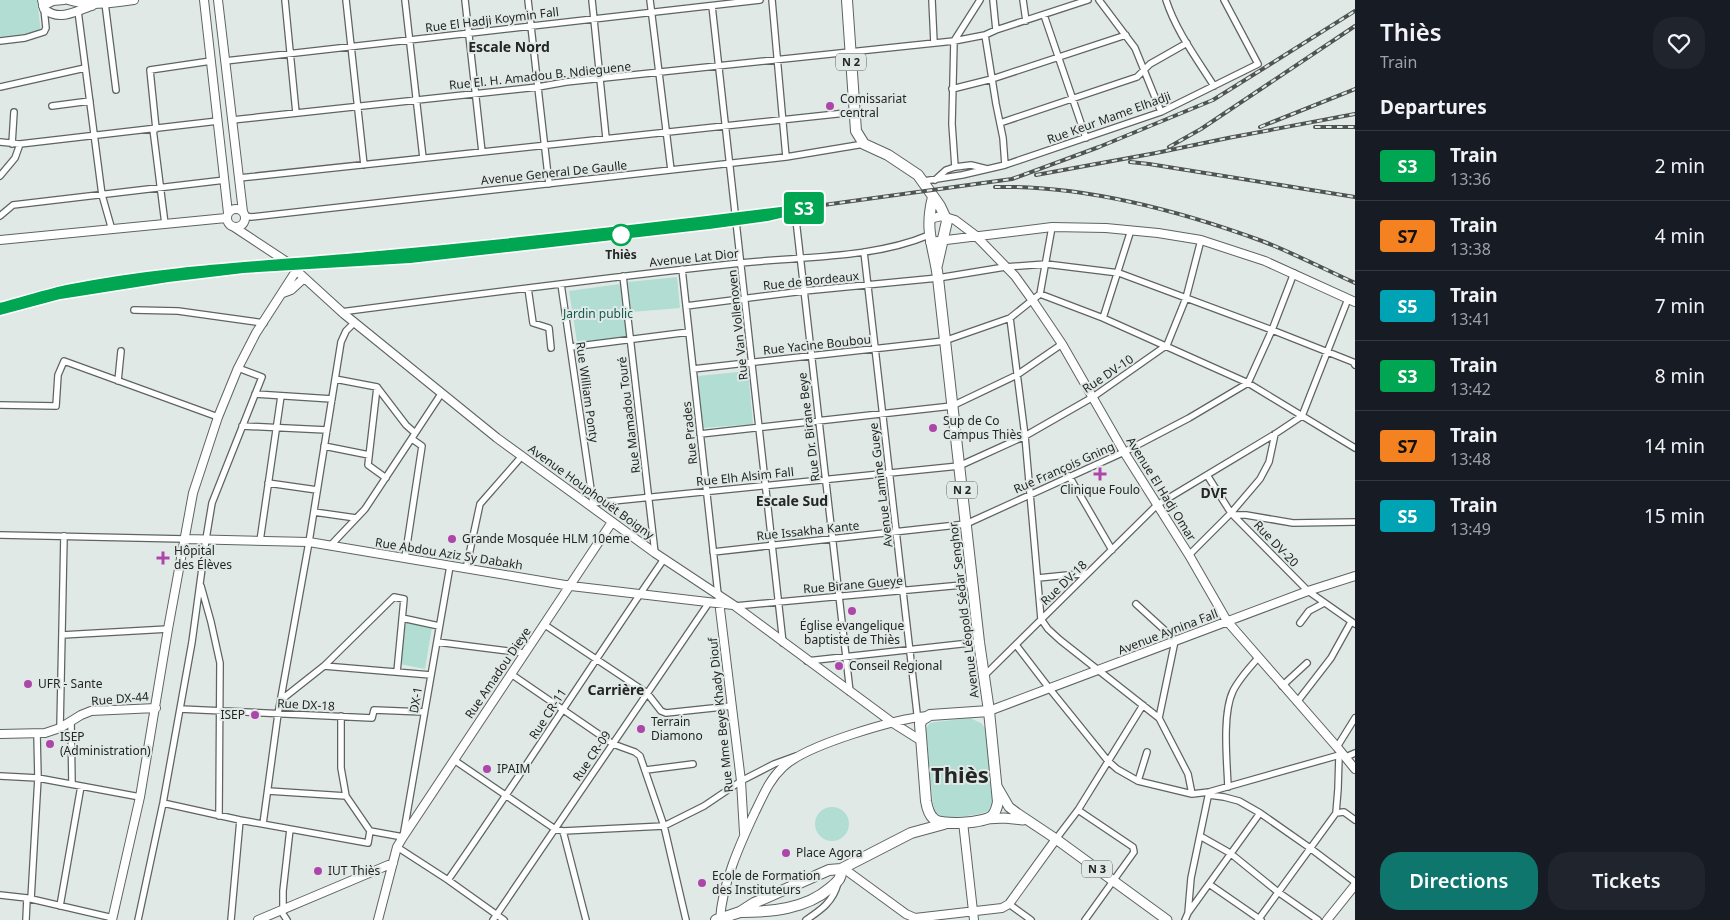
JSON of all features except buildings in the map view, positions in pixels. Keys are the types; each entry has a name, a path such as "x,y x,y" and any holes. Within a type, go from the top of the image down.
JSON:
{"highway":[{"name":"N 2","path":"847,0 856,127"},
{"path":"856,127 861,129 867,145 910,169 924,181 946,217"},
{"name":"N 2","path":"934,197 929,219 930,238 937,273"},
{"name":"N 2","path":"937,273 942,240 946,228 946,217"},
{"name":"Avenue Léopold Sédar Senghor","path":"937,273 996,783 997,807 992,816 980,820"},
{"path":"947,824 932,818 926,801 919,728 922,720 930,716 989,711"},
{"path":"910,833 922,821 926,801"},
{"path":"719,919 740,912 754,903 829,870 842,869 910,833 924,828 980,820"},
{"path":"740,912 772,911 810,902 838,881 842,876 842,869"}],"main road":[{"name":"N 3","path":"996,783 1008,807 1056,839 1167,920"},
{"name":"N 3","path":"980,820 1004,818 1026,820"}],"street":[{"path":"43,5 64,0"},
{"path":"68,0 77,3 96,4 134,0"},
{"path":"204,0 225,180 227,216 229,224 234,227 242,226 245,217"},
{"path":"218,0 245,217 258,242"},
{"path":"285,0 296,113"},
{"path":"346,0 364,165"},
{"path":"405,0 423,158"},
{"path":"465,0 482,152"},
{"path":"528,0 549,184"},
{"path":"592,0 606,138"},
{"path":"650,0 671,170"},
{"name":"Rue El Hadji Koymin Fall","path":"226,61 760,0"},
{"path":"772,0 786,157"},
{"path":"932,0 934,43"},
{"path":"955,167 952,89 954,41 980,0"},
{"path":"993,0 996,30"},
{"path":"1023,0 1026,21"},
{"name":"Rue El. H. Amadou B. Ndieguene","path":"232,120 954,41 986,35 1088,0"},
{"path":"1099,0 1136,48 1160,112"},
{"path":"1166,0 1187,43 1214,86"},
{"name":"Rue Keur Mame Elhadji","path":"924,181 1005,166 1086,138 1160,112 1258,64 1224,0"},
{"path":"105,3 116,90"},
{"path":"43,5 54,15 59,16 96,4"},
{"path":"0,41 25,38 44,32 46,28 43,5"},
{"name":"Rue Van Vollenoven","path":"712,6 783,642"},
{"path":"78,11 102,195 112,230"},
{"path":"1044,15 1086,138"},
{"path":"986,35 1003,138 1005,166"},
{"path":"952,89 992,79 1126,35"},
{"path":"1000,123 1137,77 1145,68 1187,43"},
{"path":"165,224 150,70 211,61"},
{"path":"0,87 86,68"},
{"path":"52,106 90,101"},
{"path":"12,144 14,112"},
{"path":"239,178 856,112"},
{"path":"0,142 20,144 218,121"},
{"path":"851,146 856,127"},
{"path":"0,176 15,158 20,144"},
{"name":"Avenue General De Gaulle","path":"245,217 730,164 867,145"},
{"path":"935,180 946,170 955,167 970,165 987,169"},
{"path":"0,216 13,205 225,180"},
{"path":"0,240 112,230 227,216 235,208 245,217"},
{"path":"929,219 946,217"},
{"name":"Avenue El Hadj Omar","path":"946,217 955,220 975,235 1015,276 1062,344 1124,452 1189,555 1227,622 1337,746 1355,769"},
{"name":"Rue Dr. Birane Beye","path":"796,220 850,692"},
{"name":"Avenue Houphouët Boigny","path":"234,227 287,262 354,323 441,394 522,456 592,504 612,522 664,559 735,606 893,723 920,740"},
{"path":"1052,227 1040,294 1103,318 1248,383 1355,448"},
{"path":"930,238 942,240 1052,227 1131,230 1201,240 1265,261 1351,300 1326,352 1302,416"},
{"path":"1103,318 1131,230"},
{"name":"Avenue Lat Dior","path":"341,312 741,262 864,252 930,238"},
{"path":"1167,346 1186,298 1201,240"},
{"name":"Avenue Lamine Gueye","path":"864,252 919,728"},
{"name":"Rue de Bordeaux","path":"686,306 868,285 937,273 1046,264 1118,273 1272,330 1353,362 1355,365"},
{"name":"Rue Prades","path":"682,269 718,594"},
{"path":"0,895 29,898 112,919 140,797 193,493 218,418 238,368 256,333 296,271"},
{"path":"1248,383 1272,330 1294,273"},
{"name":"Rue Mamadou Touré","path":"623,276 656,553"},
{"path":"283,293 291,290 304,278"},
{"name":"Rue William Ponty","path":"562,284 592,504"},
{"path":"528,288 533,323 549,328 551,348"},
{"name":"Rue Yacine Boubou","path":"693,370 944,341 1010,318 1040,294"},
{"path":"134,310 178,311 264,323"},
{"path":"1010,318 1025,436 1041,619 1048,629 1159,718 1188,774 1192,794"},
{"path":"263,824 278,714 309,542 341,342 346,331 354,323"},
{"path":"571,347 689,332"},
{"path":"700,434 952,406 1017,375 1062,344"},
{"name":"Rue DV-10","path":"959,466 1025,436 1093,398 1167,346"},
{"path":"118,381 121,351"},
{"path":"0,405 56,406 58,375 64,361 218,418"},
{"path":"138,920 163,803 180,709 212,503 262,377 238,368"},
{"path":"335,379 377,387 422,446 405,558"},
{"name":"Rue François Gning","path":"966,524 1124,452 1189,418 1248,383"},
{"path":"377,387 368,465 386,478"},
{"path":"255,394 332,399"},
{"path":"330,546 365,509 441,394"},
{"path":"260,541 281,396"},
{"name":"Rue DV-18","path":"984,676 1158,505 1302,416"},
{"path":"242,426 327,430"},
{"path":"1189,555 1232,514 1260,479 1269,462 1275,434"},
{"path":"324,446 369,454"},
{"path":"466,569 480,504 522,456"},
{"name":"Rue Elh Alsim Fall","path":"592,504 959,466"},
{"name":"Rue DV-20","path":"1207,475 1232,514 1308,591 1353,623"},
{"path":"1069,476 1112,550"},
{"path":"268,483 317,490"},
{"path":"314,512 356,518"},
{"path":"1232,514 1293,523 1355,522"},
{"name":"Rue Amadou Dieye","path":"378,920 397,848 403,837 612,522"},
{"name":"Rue Issakha Kante","path":"713,552 966,524"},
{"path":"0,535 185,539"},
{"path":"60,728 64,536"},
{"name":"Rue Abdou Aziz Sy Dabakh","path":"185,539 309,542 571,586 735,606"},
{"name":"Rue CR-11","path":"448,880 664,559"},
{"name":"DX-1","path":"403,837 450,566"},
{"path":"1038,578 1088,573"},
{"name":"Avenue Aynina Fall","path":"989,711 1308,591 1355,576"},
{"path":"200,584 220,663 219,816"},
{"name":"Rue Birane Gueye","path":"735,606 972,584"},
{"name":"Rue Mme Beye Khady Diouf","path":"718,594 741,781 744,834"},
{"path":"281,700 324,666 394,597 404,599 397,672"},
{"path":"1300,623 1309,612 1324,603"},
{"name":"Rue CR-09","path":"495,918 708,604"},
{"path":"1136,604 1175,641 1159,718"},
{"path":"402,618 439,626"},
{"path":"1297,702 1331,658 1353,623"},
{"path":"545,625 647,693 662,712 732,706"},
{"path":"62,635 168,629"},
{"path":"436,642 524,653"},
{"path":"807,661 979,642"},
{"path":"1016,645 1108,761 1116,768 1138,781 1192,794 1209,794 1239,801 1260,813 1310,848 1355,884 1328,920"},
{"path":"1228,787 1228,706 1233,690 1258,658"},
{"path":"1282,686 1306,663"},
{"path":"324,666 431,675"},
{"path":"511,674 613,744 635,752 640,756 664,826 686,920"},
{"path":"842,869 914,919 974,916 1002,908 1009,904 1078,810 1143,704"},
{"name":"Rue DX-44","path":"0,734 37,734 60,728 91,711 156,708"},
{"name":"Rue DX-18","path":"180,709 372,718 374,710 424,712"},
{"path":"163,803 219,816 368,843 370,831 346,796 341,768 341,716"},
{"path":"454,760 555,829 563,831 664,826 704,806 741,781 774,764 826,744 893,723 930,716"},
{"path":"1337,746 1355,718"},
{"path":"72,721 72,784"},
{"path":"26,920 38,778 37,734"},
{"path":"1138,781 1146,752"},
{"path":"1209,794 1228,787 1355,753"},
{"path":"719,919 727,885 744,834 774,776 783,766 800,754"},
{"path":"1209,884 1259,919 1336,813 1343,756"},
{"path":"646,770 693,764"},
{"path":"0,776 38,778 140,797"},
{"path":"60,906 80,786"},
{"path":"268,791 346,796"},
{"path":"1188,914 1191,878 1209,794"},
{"path":"1078,810 1133,847 1134,852 1085,920"},
{"path":"1336,813 1344,812 1355,820"},
{"path":"1185,920 1230,853 1260,813"},
{"path":"230,920 240,820"},
{"path":"963,822 974,916"},
{"path":"287,920 283,914 283,890 290,829"},
{"path":"370,831 403,837"},
{"path":"563,831 586,920"},
{"path":"1200,836 1230,853 1278,892 1318,920"},
{"path":"397,848 448,880 495,918 504,920"},
{"path":"258,920 393,863"},
{"path":"806,920 822,910 827,904 836,892 838,881"},
{"path":"1009,904 1031,920"}],"green space":[{"path":"0,0 37,0 41,32 0,37"},
{"path":"677,277 680,308 631,312 628,282"},
{"name":"Jardin public","path":"620,284 627,337 577,342 569,291"},
{"path":"748,371 753,424 703,428 698,376"},
{"path":"406,622 432,627 425,669 400,664"},
{"path":"970,718 981,723 985,728 993,802 988,811 984,813 949,817 939,815 934,809 933,804 925,730 930,723"},
{"path":"832,807 844,812 849,824 844,836 832,841 820,836 815,824 820,812"}],"railway":[{"path":"0,307 67,289 168,274 620,231 1012,179 1099,147 1213,100 1355,11"},
{"path":"1169,147 1201,129 1355,26"},
{"path":"1260,127 1355,89"},
{"path":"1036,175 1355,114"},
{"path":"1315,127 1355,127"},
{"path":"1130,162 1355,197"},
{"path":"995,187 1062,190 1096,195 1164,210 1262,241 1355,283"}],"train":[{"name":"S3","path":"0,307 67,289 168,274 601,232 805,208 767,217 709,225 410,259 243,269 168,278 60,295 0,311"}],"place":[{"name":"Comissariat central","path":"830,106"},
{"name":"Thiès","path":"621,235"},
{"name":"Sup de Co Campus Thiès","path":"933,428"},
{"name":"Clinique Foulo","path":"1100,474"},
{"name":"Grande Mosquée HLM 10eme","path":"452,539"},
{"name":"Hôpital des Élèves","path":"163,558"},
{"name":"Église evangelique baptiste de Thiès","path":"852,611"},
{"name":"Conseil Regional","path":"839,666"},
{"name":"UFR - Sante","path":"28,684"},
{"name":"ISEP","path":"255,715"},
{"name":"Terrain Diamono","path":"641,729"},
{"name":"ISEP (Administration)","path":"50,744"},
{"name":"IPAIM","path":"487,769"},
{"name":"Place Agora","path":"786,853"},
{"name":"IUT Thiès","path":"318,871"},
{"name":"Ecole de Formation des Instituteurs","path":"702,883"}],"district":[{"name":"Escale Nord","path":"509,47"},
{"name":"DVF","path":"1214,493"},
{"name":"Escale Sud","path":"792,501"},
{"name":"Carrière","path":"616,690"},
{"name":"Thiès","path":"960,775"}]}
